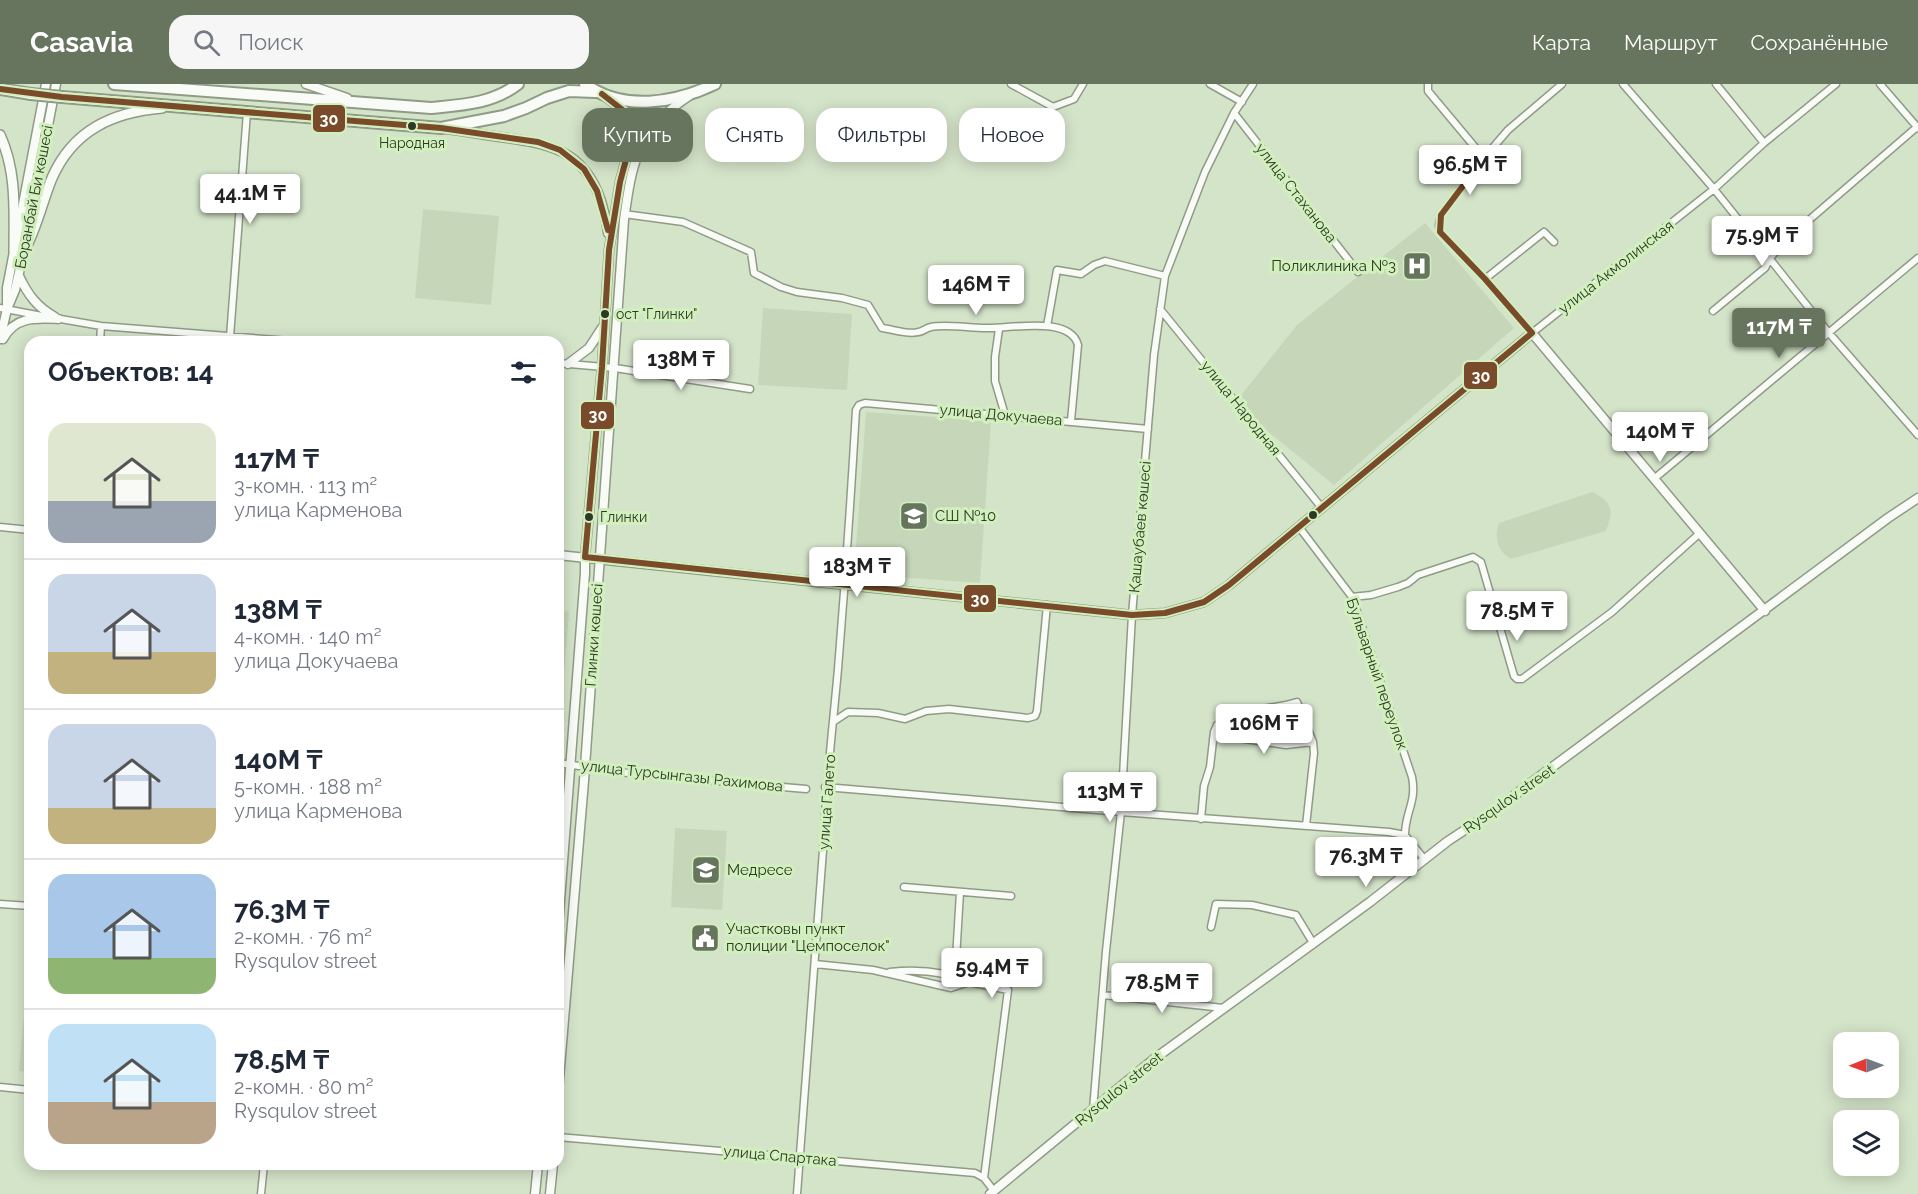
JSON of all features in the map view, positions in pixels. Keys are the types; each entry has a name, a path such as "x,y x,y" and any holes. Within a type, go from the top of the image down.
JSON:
{"highway":[{"path":"114,84 430,108 477,103 496,98 518,84"},
{"path":"585,84 599,93"},
{"path":"0,89 62,97 441,128 504,116 569,91 599,93 626,101 640,102 691,95 715,84"}],"main road":[{"name":"Боранбай Би көшесі","path":"0,339 7,288 46,84"},
{"name":"Боранбай Би көшесі","path":"4,309 19,276 56,84"},
{"path":"306,84 362,103"},
{"name":"Глинки көшесі","path":"564,846 585,557 602,367 609,250 620,182 631,141 631,123 624,111 599,93"},
{"name":"Глинки көшесі","path":"564,1018 615,368 624,214 629,183 639,150 652,127 670,109 691,95"},
{"path":"24,251 32,237 53,177 66,154 81,136 119,116 145,110 185,107"},
{"path":"441,128 538,142 560,150 584,169 593,182 607,222 609,250"},
{"path":"0,135 7,151 14,183 14,251"},
{"path":"19,276 40,309 58,319"},
{"path":"0,344 7,332 25,319 58,319"},
{"path":"568,364 589,348 604,325"},
{"path":"564,555 1132,615 1165,613 1204,602 1229,585 1532,333 1765,611"},
{"name":"Rysqulov street","path":"992,1192 1154,1059 1918,498"},
{"path":"535,1194 537,1170"},
{"path":"550,1194 552,1170"}],"street":[{"path":"1011,84 1053,106 1074,99 1083,84"},
{"path":"1210,84 1242,102"},
{"name":"Қашаубаев көшесі","path":"1093,1110 1121,812 1132,615 1154,355 1165,276 1205,172 1234,113 1253,84"},
{"path":"1428,84 1428,91 1484,158"},
{"path":"1532,333 1440,232 1439,225 1441,216 1508,130 1563,84"},
{"path":"1623,84 1714,189 1829,333 1918,435"},
{"path":"1716,84 1764,142"},
{"name":"улица Акмолинская","path":"1532,333 1714,189 1764,142 1836,84"},
{"path":"1713,311 1765,268 1770,258 1787,239 1918,127 1880,84"},
{"path":"230,336 247,112"},
{"name":"улица Стаханова","path":"1234,113 1358,272"},
{"path":"624,214 683,222 751,252 754,273 781,288 842,298 868,305 882,328 918,333 930,327 999,328 1021,325 1047,326 1070,332 1076,337 1078,345 1071,421"},
{"path":"1485,279 1544,232 1554,242"},
{"path":"1655,478 1918,258"},
{"path":"1047,326 1058,270 1081,274 1105,261 1165,276"},
{"path":"4,309 101,326 190,336"},
{"name":"улица Народная","path":"1160,309 1322,508"},
{"path":"100,336 101,326"},
{"path":"999,328 995,357 995,381 1005,415"},
{"path":"564,364 615,368 750,389"},
{"name":"улица Докучаева","path":"856,410 859,405 866,403 1148,429"},
{"name":"улица Галето","path":"797,1194 824,837 825,787 845,584 856,410"},
{"path":"0,527 24,529"},
{"name":"Бульварный переулок","path":"1299,527 1352,597 1412,777 1413,802 1405,826 1405,835"},
{"path":"1352,597 1371,595 1398,587 1418,575 1473,557 1478,558 1514,675 1517,679 1522,679 1612,612 1700,533"},
{"path":"833,722 848,712 878,713 904,719 926,711 949,709 1028,718 1035,716 1047,605"},
{"path":"1201,819 1212,739 1217,725 1251,711 1277,708 1297,702 1313,742 1314,765 1306,826"},
{"path":"1212,739 1224,736 1286,745 1313,742"},
{"name":"улица Турсынгазы Рахимова","path":"564,764 585,768 806,789"},
{"path":"825,787 1397,833 1405,835 1425,860"},
{"path":"904,888 1011,896"},
{"path":"954,976 960,892"},
{"path":"0,904 24,906"},
{"path":"1211,927 1216,904 1252,905 1296,915 1313,943"},
{"path":"815,964 884,972 951,988 969,982"},
{"path":"884,972 921,970 1008,990 984,1178 992,1192"},
{"path":"1103,996 1223,1008"},
{"path":"0,1087 24,1089"},
{"name":"улица Спартака","path":"564,1138 975,1173 984,1178"},
{"path":"261,1194 263,1170"}],"green space":[{"path":"423,209 499,216 491,305 415,298"},
{"path":"1425,223 1514,328 1334,485 1234,404 1297,325"},
{"path":"763,308 852,314 847,390 758,385"},
{"path":"866,412 991,421 980,583 854,574"},
{"path":"1592,492 1604,499 1610,507 1611,512 1606,531 1511,559 1500,548 1497,539 1499,523"},
{"path":"564,610 569,612 564,677"},
{"path":"675,828 727,831 722,910 671,907"},
{"path":"24,1015 24,1071 19,1071"}],"transit line":[{"name":"30","path":"0,89 62,97 441,128 538,142 560,150 584,169 597,191 608,230"},
{"name":"30","path":"602,94 624,111 631,123 631,141 620,182 609,250 602,367 585,557 1132,615 1165,613 1204,602 1229,585 1532,333 1440,232 1441,215 1484,158"}],"place":[{"name":"Народная","path":"412,126"},
{"name":"Поликлиника №3","path":"1417,266"},
{"name":"ост \"Глинки\"","path":"605,314"},
{"name":"СШ №10","path":"914,516"},
{"name":"Глинки","path":"589,517"},
{"name":"Медресе","path":"706,870"},
{"name":"Участковы пункт полиции \"Цемпоселок\"","path":"705,938"}]}
